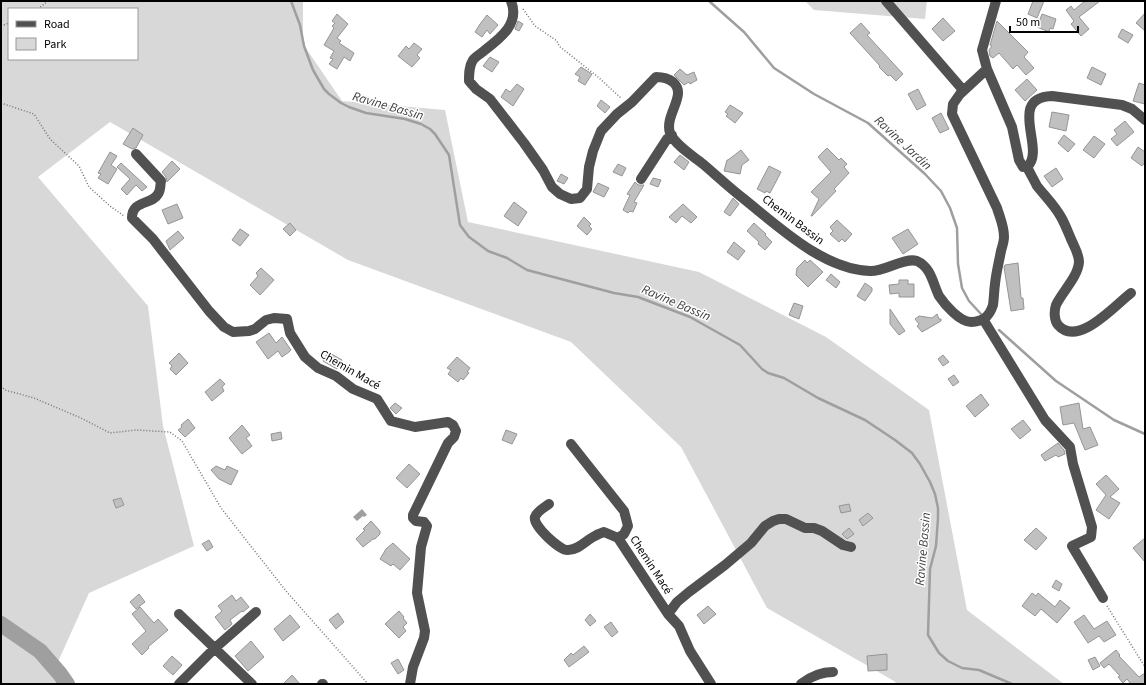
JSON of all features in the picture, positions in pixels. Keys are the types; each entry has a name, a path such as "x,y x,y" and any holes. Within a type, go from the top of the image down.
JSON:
{"street":[{"path":"886,1 963,90"},
{"path":"996,1 982,50 986,69 1012,127 1019,160 1024,167 1027,167 1037,185 1060,216 1078,254 1079,263 1074,275 1056,305 1056,323 1063,330 1069,332 1084,330 1095,323 1131,293"},
{"path":"511,3 513,13 508,31 474,59 469,73 469,81 490,99 524,143 543,170 552,187 560,194 572,199 580,198 587,189 589,167 593,151 601,131 656,77 668,79 678,86 678,97 672,113 670,124 672,135 667,139 641,179"},
{"path":"986,69 963,90 953,104 952,114 997,208 1003,224 1004,238 995,285 993,306 987,317 983,319 1045,420 1070,447 1092,527 1092,537 1072,546 1103,598"},
{"path":"1027,167 1030,165 1032,148 1029,115 1033,103 1041,96 1052,96 1122,105 1132,109 1145,120"},
{"name":"Chemin Bassin","path":"672,135 675,141 724,184 821,257 841,266 860,271 873,272 898,263 916,261 925,266 940,296 960,319 970,322 983,319"},
{"path":"132,218 132,212 136,207 154,198 158,194 161,181 136,154"},
{"name":"Chemin Macé","path":"132,218 153,239 209,311 224,327 232,332 249,331 255,329 266,320 274,318 286,319 290,333 305,358 318,368 336,376 353,389 377,399 391,420 415,427 448,422 453,425 456,431 454,436 448,443 413,515 413,518 416,521 424,522 427,526 421,547 417,593 426,631 413,667 410,684"},
{"name":"Chemin Macé","path":"572,444 624,511 628,526 624,534 618,538 668,614 679,626 690,651 711,684"},
{"path":"549,504 539,512 535,520 543,532 563,549 576,549 595,536 604,532 618,538"},
{"path":"668,614 677,602 730,561 750,543 765,526 773,521 779,519 786,520 805,528 814,528 822,531 843,545 851,547"},
{"path":"179,684 215,648 256,612"},
{"path":"179,614 252,684"},
{"path":"801,684 806,680 823,673 833,672"}],"path":[{"path":"39,8 48,1"},
{"path":"511,3 521,7 535,26 558,41 559,46 598,77 619,97 632,102"},
{"path":"1,103 34,114 50,139 79,166 89,187 120,214 132,218"},
{"path":"1,386 6,390 34,398 81,418 110,433 136,430 170,432 182,441 221,508 286,591 368,684"},
{"path":"1103,598 1145,667"}],"green space":[{"path":"1,1 303,1 303,44 342,101 445,110 468,222 699,272 826,337 929,410 967,610 1064,684 897,684 767,608 681,447 571,342 348,260 110,122 38,177 148,306 163,426 194,546 89,593 57,664 68,684 1,684"},
{"path":"805,1 927,1 925,19 814,10"}],"shaded area":[{"path":"362,509 367,515 364,517 363,516 357,521 353,517"}],"building":[{"path":"1033,1 1044,1 1037,18 1028,14"},
{"path":"1085,1 1100,1 1079,17 1089,29 1081,36 1071,24 1074,21 1066,10 1071,6 1074,10"},
{"path":"1145,13 1145,31 1136,23"},
{"path":"337,14 348,24 337,38 341,41 339,43 354,53 350,61 344,57 337,69 329,64 333,59 330,58 334,51 324,45 334,28 332,26 335,23 332,21"},
{"path":"1042,14 1056,19 1053,29 1050,28 1049,32 1037,27"},
{"path":"487,15 498,25 490,34 487,30 482,37 475,32"},
{"path":"943,18 955,31 943,41 932,29"},
{"path":"518,21 523,24 519,31 515,29"},
{"path":"997,21 1028,52 1024,57 1034,68 1026,75 1017,65 1013,69 999,53 993,58 990,56 989,50 992,46 990,45"},
{"path":"861,23 870,33 867,35 903,74 896,81 890,75 888,76 879,67 880,66 850,33"},
{"path":"1122,29 1133,35 1128,43 1118,37"},
{"path":"414,43 422,49 417,55 420,58 412,67 398,56 406,46 409,49"},
{"path":"490,57 499,62 492,72 483,66"},
{"path":"581,67 592,74 585,85 578,81 580,77 575,74"},
{"path":"1092,67 1106,74 1101,85 1087,78"},
{"path":"680,69 687,75 694,72 697,80 690,84 689,82 684,85 674,75"},
{"path":"1027,79 1037,90 1025,101 1015,90"},
{"path":"1139,83 1145,85 1145,104 1133,101"},
{"path":"517,84 524,89 513,106 501,97 506,89 510,92"},
{"path":"918,89 926,105 917,110 908,94"},
{"path":"601,100 610,107 605,113 597,106"},
{"path":"730,105 743,113 735,123 726,116 728,114 725,112"},
{"path":"1052,112 1069,115 1066,131 1049,127"},
{"path":"941,113 949,129 940,133 932,118"},
{"path":"1125,121 1134,132 1117,146 1111,139 1117,134 1114,130"},
{"path":"133,128 143,135 136,148 132,149 123,144"},
{"path":"1064,135 1075,144 1068,152 1058,143"},
{"path":"1094,136 1105,144 1094,158 1083,150"},
{"path":"1138,147 1145,152 1145,162 1142,166 1131,158"},
{"path":"827,148 839,160 841,158 847,164 844,167 849,173 834,189 836,191 811,216 819,199 811,192 831,172 818,157"},
{"path":"741,150 749,160 742,165 740,174 724,171 727,160"},
{"path":"110,152 117,156 111,165 117,169 108,184 98,178 101,174 98,173"},
{"path":"680,155 689,162 684,170 674,162"},
{"path":"172,161 180,169 167,182 166,177 162,172"},
{"path":"121,163 147,187 142,191 136,185 127,195 121,189 130,179 117,167"},
{"path":"618,164 626,168 622,176 613,172"},
{"path":"769,166 781,172 770,193 766,191 765,193 757,189"},
{"path":"1056,168 1063,179 1052,187 1044,176"},
{"path":"561,174 568,178 564,184 557,181"},
{"path":"653,178 661,180 658,187 650,184"},
{"path":"635,182 638,185 644,185 634,202 637,203 633,212 630,211 628,213 623,210 630,195 627,194"},
{"path":"598,183 609,188 604,197 593,192"},
{"path":"733,198 739,204 730,216 724,212"},
{"path":"514,202 527,212 518,226 504,216"},
{"path":"177,204 183,218 168,224 162,210"},
{"path":"683,204 697,217 691,223 682,216 676,223 669,217"},
{"path":"584,217 591,224 589,226 592,229 587,235 577,226"},
{"path":"837,220 852,234 845,242 842,239 839,242 830,234 833,231 830,227"},
{"path":"290,223 296,230 290,236 283,229"},
{"path":"754,223 772,242 765,250 747,231"},
{"path":"240,229 249,235 240,246 232,240"},
{"path":"908,229 918,244 903,254 892,238"},
{"path":"178,231 184,238 170,250 166,241"},
{"path":"734,242 745,251 738,260 727,252"},
{"path":"805,260 807,263 810,260 823,272 808,287 796,275 797,268"},
{"path":"1018,263 1021,298 1023,298 1024,309 1011,311 1004,267 1005,265"},
{"path":"261,268 274,280 260,295 250,285 258,276 256,273"},
{"path":"831,274 840,282 836,288 826,280"},
{"path":"899,280 908,280 908,284 914,284 914,297 899,297 899,293 890,294 889,285 899,284"},
{"path":"865,283 872,288 872,291 865,301 857,296"},
{"path":"794,303 803,306 799,319 789,315"},
{"path":"890,309 905,331 899,335 890,324"},
{"path":"937,314 941,321 922,332 917,326 919,324 915,319 919,316 932,318"},
{"path":"269,333 276,343 282,337 291,350 282,357 278,351 268,359 256,342"},
{"path":"328,352 342,360 337,369 323,361"},
{"path":"179,353 188,363 176,375 170,369 172,366 169,363"},
{"path":"943,355 949,362 943,366 938,359"},
{"path":"457,357 470,368 467,372 469,373 463,380 461,378 458,382 448,374 451,370 447,368"},
{"path":"954,375 959,382 953,386 948,379"},
{"path":"220,379 225,384 222,387 224,391 212,401 205,392"},
{"path":"981,394 989,405 975,417 966,406"},
{"path":"395,403 402,408 396,414 390,408"},
{"path":"1079,403 1083,429 1090,427 1098,445 1085,450 1074,423 1063,425 1060,407"},
{"path":"188,419 195,428 185,437 178,430"},
{"path":"1023,420 1031,430 1020,439 1011,429"},
{"path":"242,425 250,435 246,438 252,446 242,454 229,438"},
{"path":"506,430 517,434 512,444 502,440"},
{"path":"281,432 282,439 272,441 271,434"},
{"path":"1058,443 1064,450 1065,454 1058,457 1056,455 1045,461 1041,455"},
{"path":"409,464 420,474 407,488 396,478"},
{"path":"216,466 225,470 227,466 238,471 231,485 219,479 211,470"},
{"path":"1106,475 1119,489 1110,497 1120,503 1109,519 1096,510 1106,495 1096,484"},
{"path":"121,498 124,505 116,508 113,500"},
{"path":"849,504 851,511 841,513 839,506"},
{"path":"868,513 873,518 863,526 859,520"},
{"path":"371,521 380,531 380,534 363,547 356,539"},
{"path":"849,528 854,534 847,539 842,534"},
{"path":"1036,528 1047,538 1036,550 1024,540"},
{"path":"1145,538 1145,562 1133,548"},
{"path":"209,540 213,547 207,551 202,544"},
{"path":"393,543 410,559 400,570 393,564 391,566 380,559 386,549"},
{"path":"1056,580 1062,584 1059,591 1052,587"},
{"path":"1032,593 1036,596 1038,593 1055,607 1060,600 1070,608 1057,623 1041,609 1035,616 1022,606"},
{"path":"139,594 145,602 136,609 130,602"},
{"path":"232,595 236,601 241,597 249,607 230,620 232,624 225,630 215,617 222,611 218,606"},
{"path":"708,606 716,614 704,624 697,615"},
{"path":"140,607 154,623 158,619 168,630 148,647 149,648 142,655 132,644 146,631 132,614"},
{"path":"399,611 407,623 403,627 406,631 399,638 385,624"},
{"path":"338,613 344,622 336,629 329,620"},
{"path":"590,614 596,621 590,626 585,620"},
{"path":"290,615 300,627 283,641 274,629"},
{"path":"1084,615 1094,629 1107,621 1116,635 1104,642 1099,636 1088,643 1074,622"},
{"path":"611,622 618,632 612,637 604,627"},
{"path":"251,641 264,657 248,671 235,656"},
{"path":"584,646 589,652 569,667 564,660 571,653 573,655"},
{"path":"1116,650 1120,655 1119,656 1139,677 1145,673 1145,684 1129,684 1130,683 1127,679 1123,683 1118,677 1120,676 1109,664 1104,668 1100,663"},
{"path":"887,654 887,670 868,671 867,656"},
{"path":"172,656 182,665 173,675 163,666"},
{"path":"1095,657 1100,666 1093,670 1088,660"},
{"path":"398,659 404,670 398,674 391,663"},
{"path":"292,675 300,684 283,684"}],"waterway":[{"name":"Ravine Bassin","path":"291,1 300,25 304,46 313,70 324,89 329,94 349,107 366,113 405,119 421,124 435,134 449,155 460,225 469,237 488,251 507,258 527,270 614,293 638,297 690,317 740,345 762,369 768,373 784,378 818,398 865,420 912,453 930,482 935,494 938,508 936,546 930,569 928,635 939,653 948,661 962,668 979,670 1012,684"},
{"name":"Ravine Jardin","path":"709,1 744,32 774,68 814,94 868,123 925,174 941,191 950,208 957,228 958,264 962,288 969,301 981,314"},
{"name":"Ravine Jardin","path":"999,330 1056,381 1114,420 1145,434"},
{"path":"1,624 40,651 67,684"}]}
